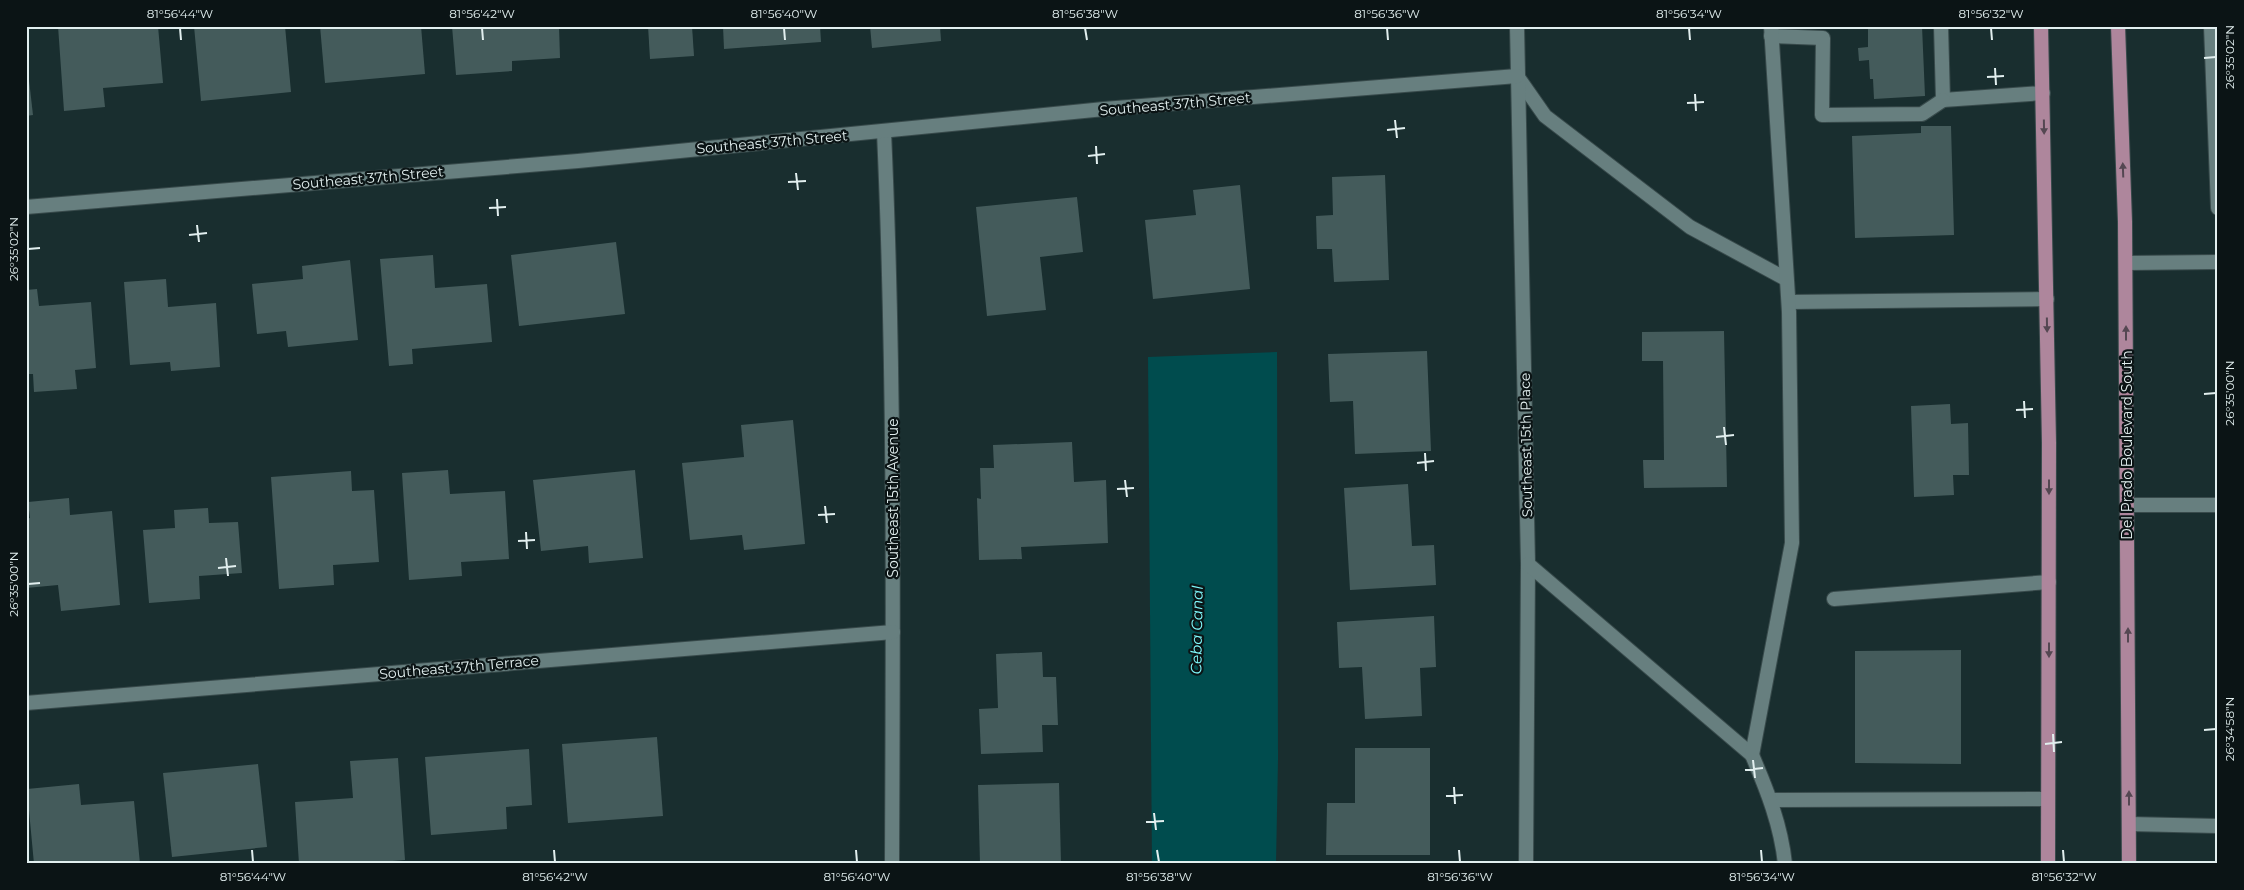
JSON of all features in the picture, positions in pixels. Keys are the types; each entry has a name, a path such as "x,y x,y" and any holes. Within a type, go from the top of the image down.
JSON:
{"main road":[{"path":"2041,26 2047,298 2048,864"},
{"name":"Del Prado Boulevard South","path":"2118,26 2126,263 2129,864"}],"street":[{"name":"Southeast 15th Place","path":"1516,26 1528,564 1526,864"},
{"path":"1941,26 1943,100"},
{"path":"2211,26 2218,208"},
{"path":"1752,755 1792,543 1789,302 1771,31 1822,38 1822,115 1922,114 1943,100 2043,93"},
{"name":"Southeast 37th Street","path":"26,207 578,161 1104,109 1517,76"},
{"path":"1517,76 1545,116 1682,221 1786,279"},
{"name":"Southeast 15th Avenue","path":"884,132 891,275 894,518 892,864"},
{"path":"2126,263 2218,262"},
{"path":"1789,302 2047,298"},
{"path":"2128,505 2218,505"},
{"path":"1528,564 1752,755 1771,800 1785,864"},
{"path":"1834,599 2049,582"},
{"name":"Southeast 37th Terrace","path":"26,703 893,632"},
{"path":"1771,800 2048,799"},
{"path":"2129,824 2218,826"}],"water":[{"name":"Ceba Canal","path":"1277,352 1278,759 1276,864 1152,864 1148,357"}],"building":[{"path":"58,26 158,26 163,83 103,88 105,107 64,111"},
{"path":"194,26 285,26 291,92 201,101"},
{"path":"320,26 421,26 425,74 325,83"},
{"path":"452,26 559,26 560,58 512,61 512,71 456,75"},
{"path":"585,26 614,26 614,28 586,29"},
{"path":"648,26 692,26 694,56 650,59"},
{"path":"723,26 820,26 821,42 724,49"},
{"path":"870,26 940,26 941,41 872,48"},
{"path":"1868,26 1922,26 1925,96 1874,99 1873,79 1870,79 1869,60 1859,61 1858,48 1868,47"},
{"path":"26,54 33,115 26,116"},
{"path":"1921,126 1951,126 1954,235 1855,238 1852,136 1921,133"},
{"path":"1385,175 1389,280 1334,282 1332,249 1317,249 1316,216 1333,215 1332,177"},
{"path":"1240,185 1250,289 1153,299 1145,220 1196,215 1193,190"},
{"path":"1077,197 1083,252 1040,257 1046,310 987,316 976,207"},
{"path":"616,242 625,314 519,326 511,255"},
{"path":"433,255 435,288 487,284 492,342 412,349 413,364 389,366 380,259"},
{"path":"350,260 358,340 288,347 286,331 257,334 252,284 303,279 302,266"},
{"path":"166,279 168,307 216,303 220,367 171,371 170,362 130,365 124,282"},
{"path":"37,289 39,306 91,302 96,368 75,370 77,389 34,392 33,374 26,374 26,290"},
{"path":"1724,331 1727,487 1644,488 1643,460 1664,460 1663,361 1642,361 1642,332"},
{"path":"1427,351 1431,451 1355,454 1353,401 1330,402 1328,354"},
{"path":"1950,404 1951,424 1968,423 1969,475 1953,475 1954,495 1914,497 1911,406"},
{"path":"793,420 805,544 744,550 742,535 690,540 682,463 744,457 741,425"},
{"path":"1072,442 1074,482 1106,480 1108,543 1021,547 1022,559 979,560 977,498 981,499 980,468 994,468 993,445"},
{"path":"448,470 450,494 505,491 509,559 461,562 462,576 409,580 402,473"},
{"path":"635,470 643,558 589,563 588,546 541,551 533,480"},
{"path":"351,471 352,491 374,490 379,562 333,565 334,585 279,589 271,477"},
{"path":"1408,484 1412,546 1434,545 1436,585 1350,590 1344,488"},
{"path":"69,498 70,515 112,511 120,605 61,611 58,585 26,588 26,519 30,518 28,502"},
{"path":"208,508 209,523 238,522 242,573 199,576 200,599 149,603 143,530 175,528 174,510"},
{"path":"1434,616 1436,667 1420,668 1422,716 1365,719 1362,667 1339,668 1337,622"},
{"path":"1961,650 1961,764 1855,763 1855,651"},
{"path":"1042,652 1043,677 1056,677 1058,725 1042,725 1043,752 981,754 979,709 998,708 996,654"},
{"path":"657,737 663,816 568,823 562,744"},
{"path":"1355,748 1430,748 1430,855 1326,855 1327,803 1355,803"},
{"path":"529,749 532,805 506,807 507,829 431,835 425,757"},
{"path":"398,758 405,860 356,864 299,864 295,802 353,798 350,761"},
{"path":"258,764 267,847 172,857 163,773"},
{"path":"1059,783 1061,864 980,864 978,785"},
{"path":"79,784 81,805 134,801 140,864 66,864 66,862 34,864 27,789"}]}
